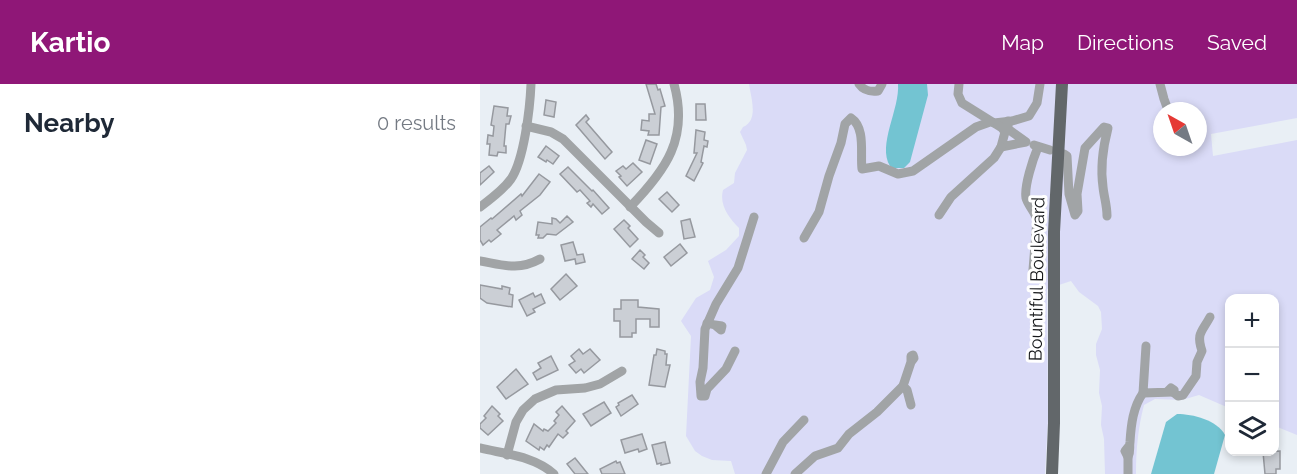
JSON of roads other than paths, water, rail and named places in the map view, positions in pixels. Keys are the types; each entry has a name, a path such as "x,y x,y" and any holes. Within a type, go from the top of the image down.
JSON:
{"main road":[{"name":"Bountiful Boulevard","path":"1052,474 1054,231 1062,84"}],"street":[{"path":"480,207 501,190 514,174 521,155 531,84"},
{"path":"630,207 659,176 673,148 678,119 674,84"},
{"path":"859,84 864,90 872,92 878,91 882,84"},
{"path":"939,215 951,197 994,158 1001,147 1004,130 976,110 962,104 958,94 959,84"},
{"path":"804,238 819,212 845,124 851,118 859,130 862,169 879,166 898,174 913,171 976,127 1029,116 1037,103 1040,84"},
{"path":"1160,84 1165,102"},
{"path":"1008,121 1008,129 1026,142 1050,150"},
{"path":"526,126 551,132 563,140 659,233"},
{"path":"1064,154 1067,156 1069,194 1075,215 1078,211 1077,194 1085,148 1104,127 1108,128 1102,152 1102,177 1107,216"},
{"path":"1001,147 1026,142"},
{"path":"1033,270 1036,214 1026,198 1029,173 1038,147"},
{"path":"735,351 719,378 707,389 705,396 701,396 700,382 704,368 703,334 711,324 738,268 754,217"},
{"path":"480,261 518,267 540,259"},
{"path":"1143,393 1170,392 1178,396 1183,394 1196,376 1197,362 1202,351 1198,341 1199,335 1210,317"},
{"path":"1128,474 1134,411 1143,393 1146,346"},
{"path":"795,474 814,456 838,448 849,434 877,412 903,386 911,362"},
{"path":"507,455 516,422 535,399 556,390 585,388 600,384 622,371"},
{"path":"903,386 907,390 910,405"},
{"path":"766,474 783,442 804,420"},
{"path":"480,448 539,463 554,474"}],"water":[{"path":"898,84 927,84 928,95 910,162 904,168 890,166 886,148 898,94"},
{"path":"1177,414 1190,415 1211,422 1221,430 1225,435 1214,474 1151,474 1166,422"}]}
